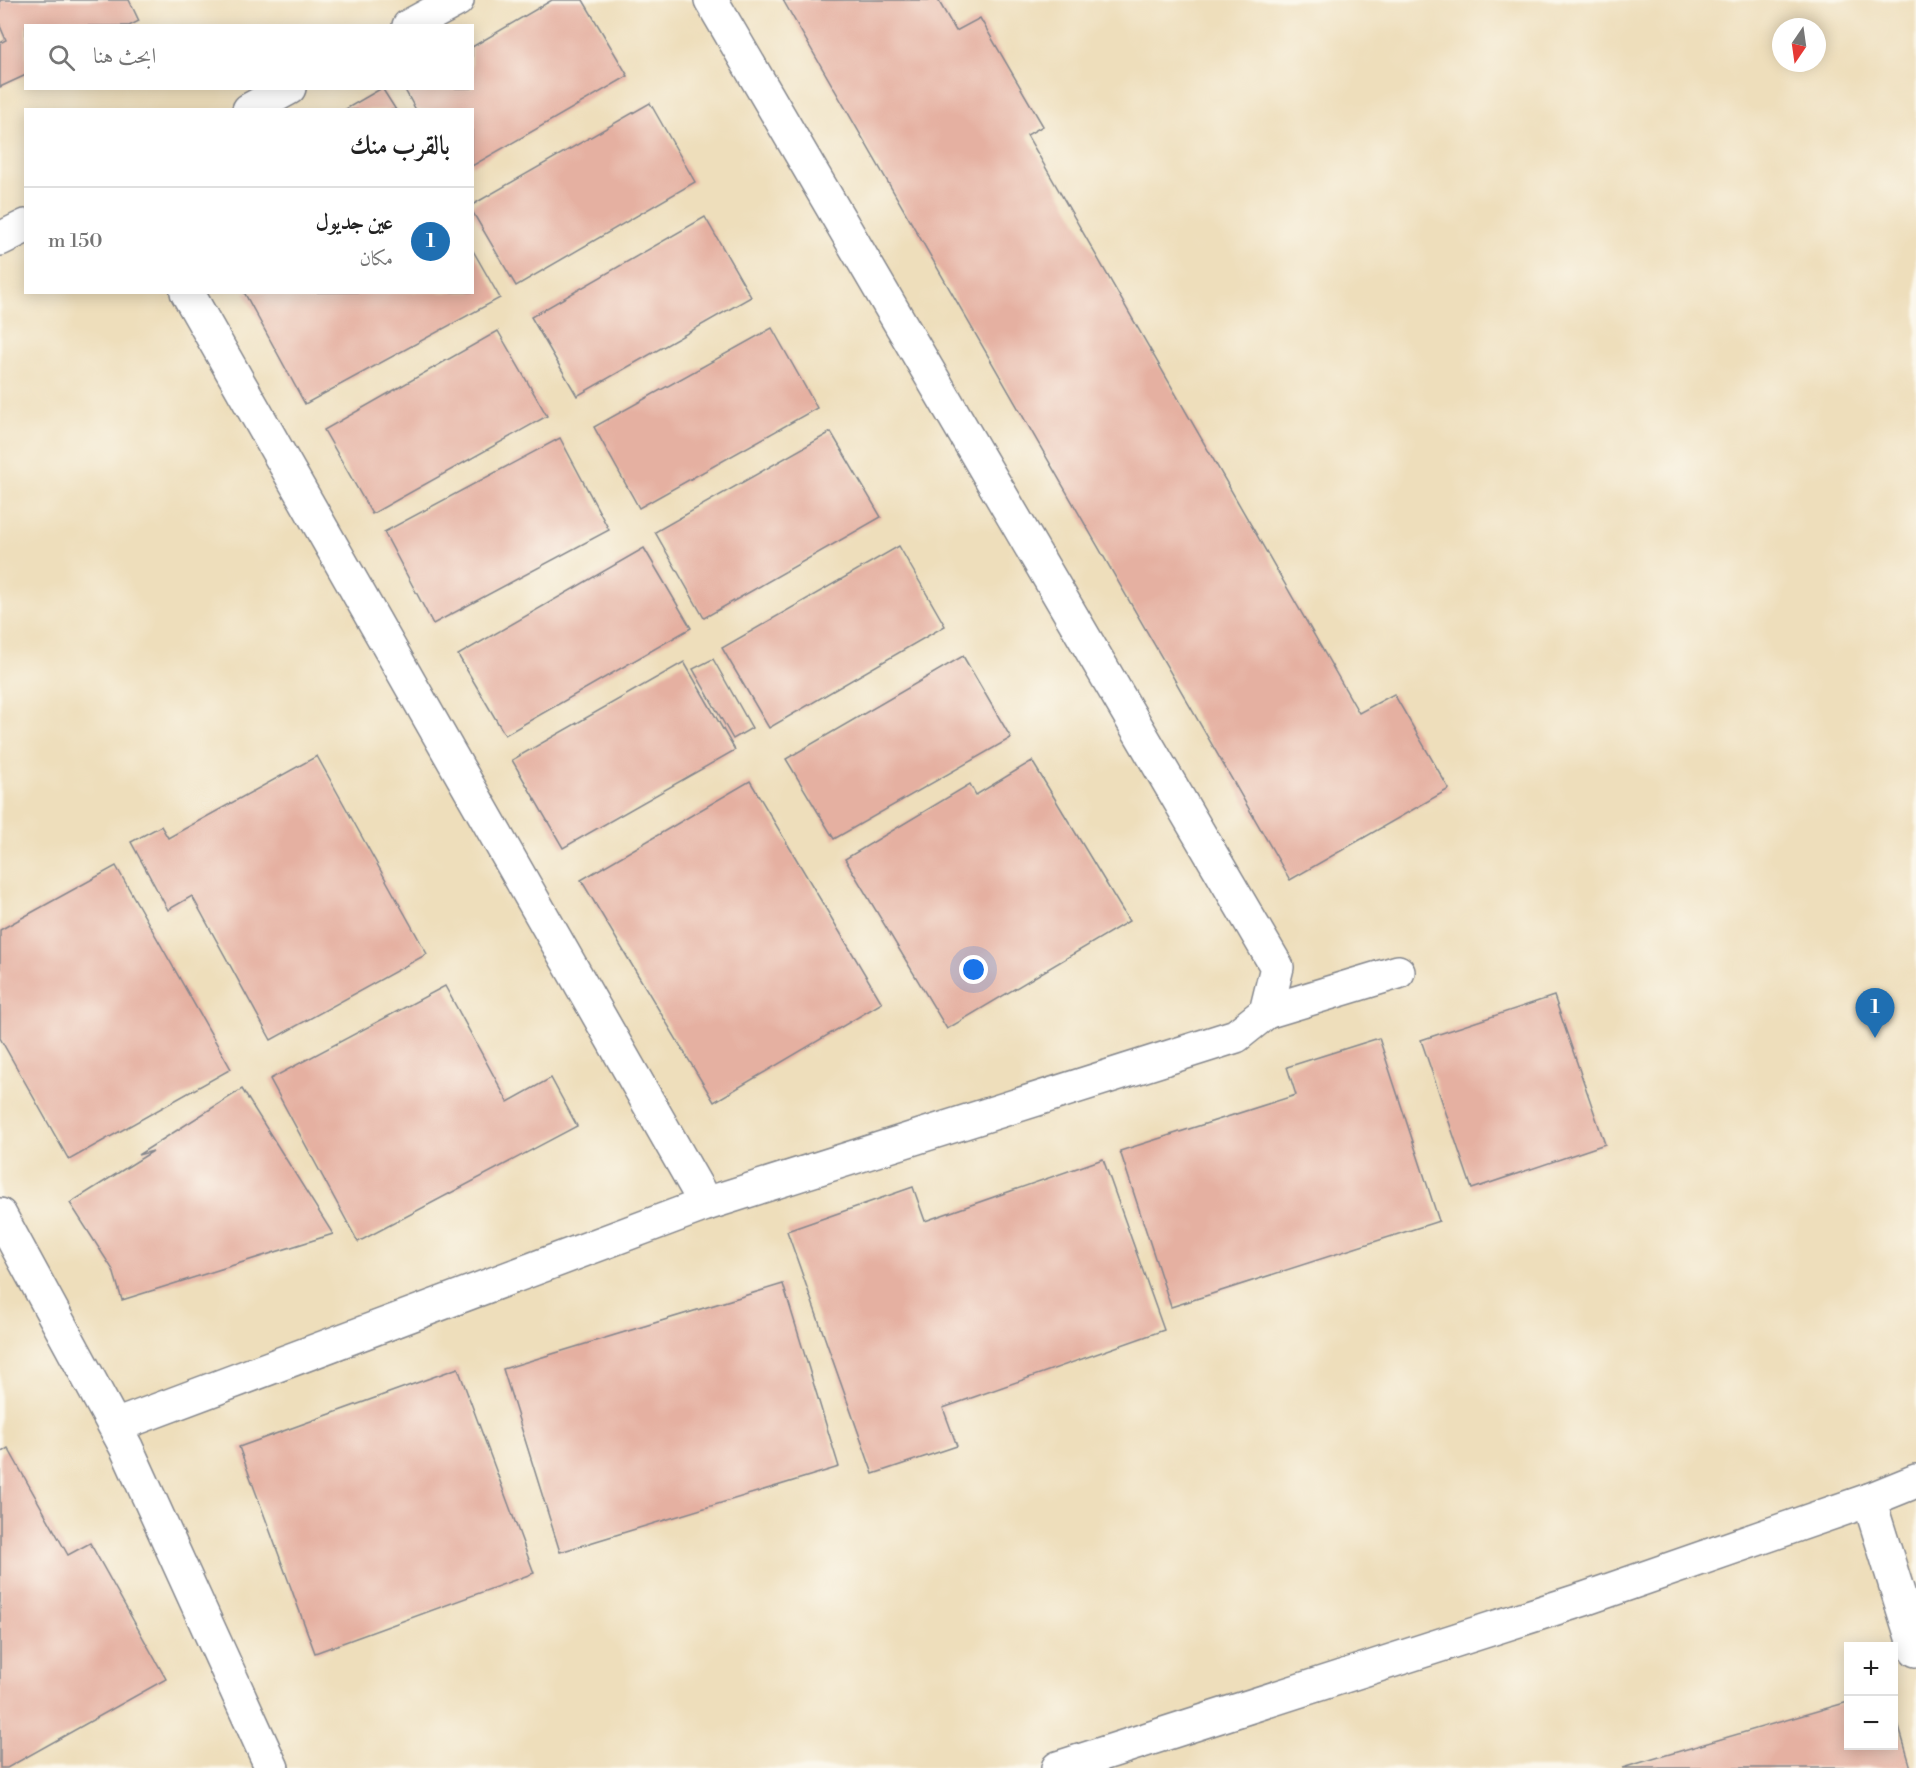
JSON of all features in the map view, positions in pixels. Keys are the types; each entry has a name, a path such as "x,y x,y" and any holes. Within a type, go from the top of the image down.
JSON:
{"street":[{"path":"413,24 457,0"},
{"path":"711,0 1277,968 1266,1012"},
{"path":"253,108 285,90"},
{"path":"0,239 24,227"},
{"path":"188,294 706,1204"},
{"path":"115,1426 706,1204 1236,1036 1266,1012 1398,972"},
{"path":"0,1215 115,1426 272,1768"},
{"path":"1058,1768 1584,1599 1869,1500 1916,1480"},
{"path":"1869,1500 1916,1650"}],"building":[{"path":"0,0 129,0 139,21 133,24 24,24 24,76 0,87 0,43 6,40 0,26"},
{"path":"552,0 583,0 628,76 474,165 474,108 415,108 405,90 474,90 474,46"},
{"path":"783,0 938,0 956,31 980,18 1043,126 1027,135 1359,713 1394,694 1449,789 1290,880"},
{"path":"379,90 383,90 395,108 347,108"},
{"path":"650,103 695,182 516,286 474,214 474,204"},
{"path":"705,217 751,297 577,396 531,317"},
{"path":"474,252 500,298 305,404 245,294 474,294"},
{"path":"772,328 817,408 639,508 594,427"},
{"path":"498,331 547,416 372,514 324,430"},
{"path":"831,432 881,517 704,618 655,532"},
{"path":"560,438 609,530 433,624 384,532"},
{"path":"899,546 945,626 769,728 722,648"},
{"path":"644,548 691,628 505,735 458,655"},
{"path":"963,656 1011,738 834,839 786,759"},
{"path":"713,659 752,728 733,739 693,669"},
{"path":"684,662 735,750 563,848 512,760"},
{"path":"317,756 427,954 271,1040 192,896 168,910 131,842 161,826 168,838"},
{"path":"1032,761 1129,921 947,1029 845,859 970,784 976,795"},
{"path":"750,781 882,1003 714,1102 581,880"},
{"path":"116,866 231,1069 69,1160 0,1038 0,930"},
{"path":"445,986 508,1102 551,1078 577,1126 358,1242 270,1079"},
{"path":"1554,996 1605,1144 1472,1189 1421,1040"},
{"path":"1379,1038 1439,1221 1171,1307 1120,1151 1296,1095 1287,1067"},
{"path":"242,1089 333,1234 122,1300 113,1270 70,1203 153,1151 138,1155"},
{"path":"1103,1159 1164,1330 943,1408 957,1446 873,1474 787,1231 913,1187 925,1221"},
{"path":"783,1284 839,1467 560,1552 503,1369"},
{"path":"458,1368 534,1573 315,1653 239,1447"},
{"path":"8,1448 68,1555 90,1543 166,1679 7,1768 0,1768 0,1453"},
{"path":"1844,1703 1844,1750 1898,1750 1898,1724 1911,1768 1622,1768"}],"place":[{"name":"عين جديول","path":"1875,1038"}]}
